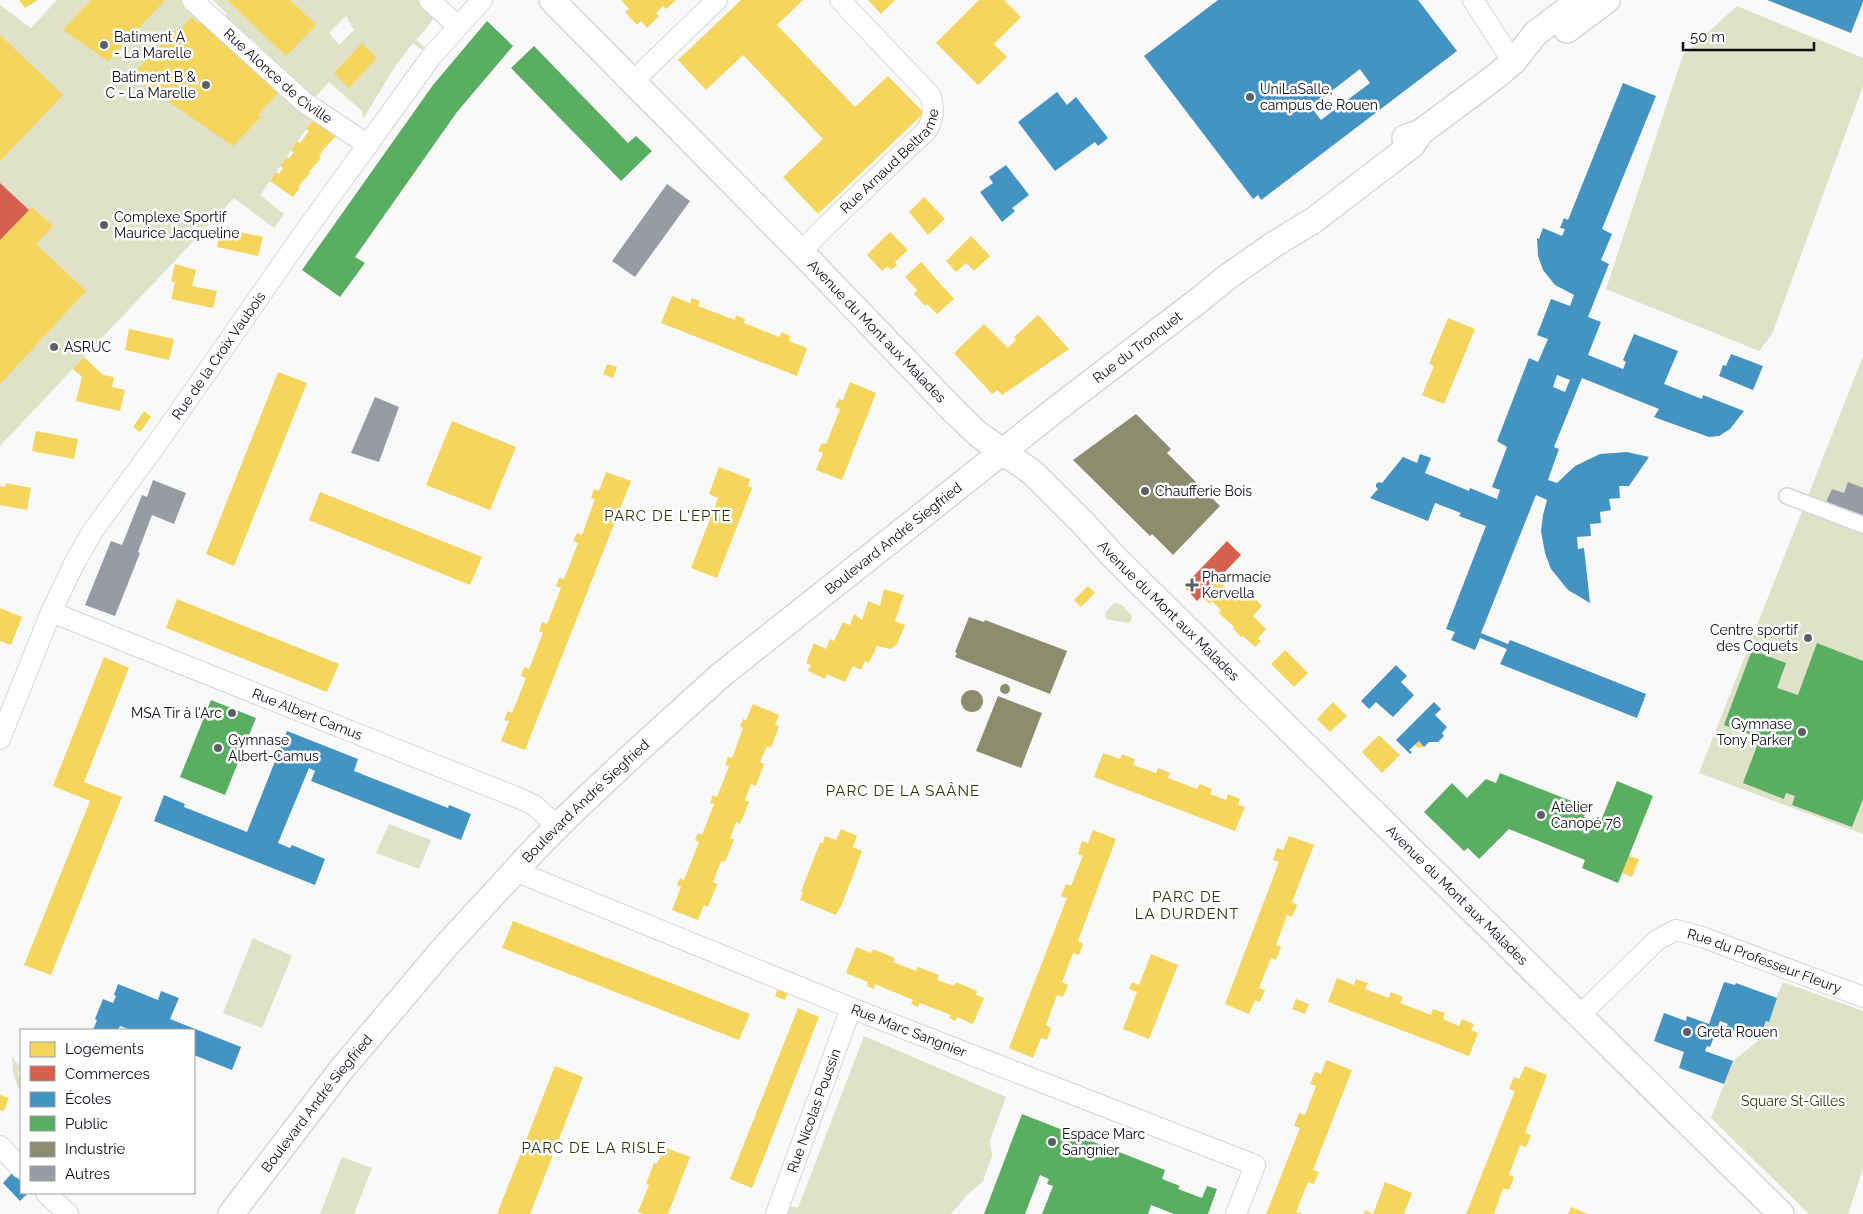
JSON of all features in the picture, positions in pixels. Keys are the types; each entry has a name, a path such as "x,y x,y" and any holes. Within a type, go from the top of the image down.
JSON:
{"street":[{"name":"Rue Alonce de Civille","path":"192,0 304,102 368,145"},
{"path":"429,0 458,26"},
{"name":"Rue de la Croix Vaubois","path":"0,738 51,612 92,532 156,445 431,57 482,0"},
{"path":"633,80 717,0"},
{"name":"Rue Arnaud Beltrame","path":"802,252 824,228 927,130 934,110 931,96 840,0"},
{"path":"1473,0 1513,62"},
{"name":"Rue du Tronquet","path":"1513,62 1536,33 1580,0"},
{"name":"Rue du Tronquet","path":"1002,452 1226,278 1273,245 1314,220 1412,145 1421,132 1513,62 1546,46 1607,0"},
{"name":"Avenue du Mont aux Malades","path":"555,2 802,252 957,414 978,434 1038,478 1120,564 1781,1214"},
{"name":"Boulevard André Siegfried","path":"231,1214 309,1110 359,1048 442,950 558,827 637,751 721,675 1002,452"},
{"path":"1787,496 1863,524"},
{"name":"Rue Albert Camus","path":"51,612 521,798 534,806 558,827"},
{"name":"Rue Marc Sangnier","path":"515,871 851,1008 1255,1165 1236,1214"},
{"name":"Rue du Professeur Fleury","path":"1578,1016 1657,940 1676,930 1702,937 1863,997"},
{"name":"Rue Nicolas Poussin","path":"776,1214 851,1008"},
{"path":"0,1146 20,1167"},
{"path":"47,1194 68,1214"}],"green space":[{"name":"Complexe Sportif Maurice Jacqueline","path":"57,0 192,0 318,112 260,195 284,214 274,228 234,198 0,446 0,5 31,28"},
{"path":"213,0 429,0 439,9 429,25 416,40 428,50 426,53 413,43 394,68 363,119 362,111 329,82 316,96 307,97 275,69 279,65 251,38 247,43 222,19 227,14","holes":["346,16 354,30 339,45 329,33"]},
{"path":"1737,6 1863,58 1863,86 1772,334 1759,351 1606,289 1683,55"},
{"name":"Centre sportif des Coquets","path":"1863,356 1863,834 1699,773"},
{"path":"1114,603 1121,604 1132,616 1131,621 1128,623 1106,619 1105,613"},
{"path":"1298,750 1536,984 1532,989 1295,753"},
{"path":"389,824 431,840 419,869 376,853"},
{"path":"253,938 292,956 262,1028 223,1013"},
{"name":"Square St-Gilles","path":"1783,982 1863,1011 1863,1169 1848,1214 1809,1214 1711,1118 1733,1061 1759,1040"},
{"path":"864,1036 1006,1097 990,1140 992,1156 983,1181 966,1196 951,1214 787,1214 789,1206 798,1208"},
{"path":"1605,1054 1678,1125 1674,1129 1601,1057"},
{"path":"12,1056 20,1067 18,1074 20,1089 18,1088 13,1072"},
{"path":"1695,1142 1768,1214 1761,1214 1691,1145"},
{"path":"342,1157 372,1168 354,1214 320,1214"}],"building: Logements":[{"path":"19,0 38,0 25,8"},
{"name":"Batiment A - La Marelle","path":"91,0 165,0 108,61 63,30"},
{"path":"227,0 290,0 316,25 286,56"},
{"path":"621,0 676,0 666,9 663,6 656,13 659,16 647,28 641,21 637,25 625,12 629,9"},
{"path":"741,0 803,0 777,25 855,107 888,76 924,113 818,214 783,177 823,139 743,55 706,90 678,60"},
{"path":"868,0 895,0 881,14"},
{"path":"979,0 1004,0 1021,17 994,44 1007,57 978,85 936,43"},
{"name":"Batiment B & C - La Marelle","path":"192,17 199,24 202,21 278,93 258,115 261,117 233,146 131,76 175,30 177,33"},
{"path":"0,35 63,95 0,161"},
{"path":"362,43 377,58 349,88 334,73"},
{"path":"313,120 336,136 323,150 319,157 321,158 298,187 300,188 293,197 270,181 276,172 279,174 283,168 280,166 294,152 291,151 297,141 300,143 309,131 306,129"},
{"path":"924,197 945,219 928,235 909,212"},
{"path":"32,207 53,226 36,244 86,291 0,384 0,240"},
{"path":"221,228 263,237 258,256 217,247"},
{"path":"890,232 908,250 895,262 897,265 891,270 887,266 882,271 867,255"},
{"path":"971,236 990,256 974,271 966,263 956,272 946,261"},
{"path":"921,262 954,299 937,314 927,304 925,306 914,294 917,290 905,277"},
{"path":"175,264 196,270 192,286 217,291 213,308 171,299 175,282 171,281"},
{"path":"672,296 690,303 692,298 700,301 698,306 735,320 736,315 745,319 744,323 779,337 782,332 790,336 789,341 807,348 797,376 661,323"},
{"path":"1038,315 1069,349 1002,395 998,390 992,394 954,353 984,324 1008,348 1016,340 1014,337"},
{"path":"1448,318 1475,329 1444,404 1422,395 1434,366 1429,364"},
{"path":"129,329 174,339 169,360 125,350"},
{"path":"84,357 103,375 114,377 112,387 125,390 120,411 76,401 82,377 73,369"},
{"path":"607,364 617,367 613,378 603,374"},
{"path":"278,372 307,383 234,566 206,554"},
{"path":"850,382 876,393 842,480 816,470 823,453 818,451 822,443 826,444 840,409 835,407 839,399 843,400"},
{"path":"144,411 151,417 140,432 133,427"},
{"path":"452,421 516,447 490,510 426,485"},
{"path":"36,431 78,439 74,459 32,451"},
{"path":"719,467 750,479 748,486 752,488 717,578 691,568 718,498 709,494"},
{"path":"606,472 631,481 525,750 501,741 509,721 504,720 508,711 512,713 526,678 521,676 524,667 529,669 543,633 539,631 542,622 547,624 561,588 556,586 559,578 564,579 578,543 573,541 577,533 582,535 595,499 591,498 594,489 599,491"},
{"path":"6,483 31,488 27,510 0,505 0,486 5,487"},
{"path":"320,492 482,557 470,585 309,520"},
{"path":"1218,580 1228,590 1226,592 1231,597 1242,585 1262,606 1253,616 1266,629 1258,638 1261,641 1255,647 1243,636 1241,637 1234,627 1219,613 1221,610 1212,601 1210,604 1202,596"},
{"path":"1188,582 1190,593 1183,587"},
{"path":"1088,586 1095,593 1081,607 1074,600"},
{"path":"884,589 904,595 895,621 905,625 897,644 891,649 877,646 869,663 865,661 861,670 853,666 845,682 827,674 825,679 808,671 811,665 806,663 814,643 826,649 830,639 834,641 843,622 850,625 854,614 862,620 868,601 880,606"},
{"path":"177,599 339,664 327,692 166,628"},
{"path":"0,608 22,617 11,645 0,641"},
{"path":"1285,650 1308,673 1294,687 1271,664"},
{"path":"104,657 129,668 84,782 122,797 51,975 24,965 90,801 53,786"},
{"path":"1333,702 1347,716 1330,732 1317,719"},
{"path":"753,704 779,715 775,725 779,726 771,748 767,746 760,762 764,764 756,786 751,784 745,800 749,802 740,824 736,822 730,838 734,840 725,862 721,861 713,882 717,884 708,907 704,905 698,920 672,910 681,887 677,885 680,878 684,880 699,842 695,840 698,833 702,835 714,804 710,803 713,795 717,797 729,766 725,765 728,757 732,758 743,728 740,726 743,719 746,720"},
{"path":"1379,735 1400,755 1382,773 1362,752"},
{"path":"1419,741 1424,747 1417,747 1415,744"},
{"path":"1103,753 1120,759 1122,754 1135,759 1133,765 1156,773 1158,768 1170,773 1168,778 1197,789 1200,784 1212,789 1210,794 1226,800 1228,794 1240,799 1238,805 1245,807 1235,831 1094,777"},
{"path":"841,829 857,836 853,847 862,851 841,907 836,915 800,900 803,892 801,891 820,843 823,843 825,836 836,840"},
{"path":"1093,830 1116,839 1078,941 1083,944 1079,955 1073,953 1062,982 1068,985 1063,997 1057,995 1046,1025 1051,1028 1047,1040 1041,1038 1033,1058 1009,1048 1067,898 1061,896 1066,884 1071,886 1083,856 1078,854 1082,841 1088,843"},
{"path":"1289,836 1314,845 1292,902 1297,905 1292,917 1287,915 1276,945 1281,947 1276,960 1271,958 1259,988 1265,990 1260,1002 1255,1000 1249,1014 1225,1004 1279,862 1273,860 1277,848 1283,850"},
{"path":"1629,856 1639,859 1632,877 1622,873"},
{"path":"513,921 750,1014 739,1040 502,948"},
{"path":"856,947 871,953 873,949 895,958 893,962 916,971 918,967 939,975 937,980 954,986 956,982 977,991 976,995 984,998 973,1024 957,1017 956,1021 949,1018 951,1015 920,1003 918,1007 911,1004 913,1000 875,984 874,989 867,986 868,982 846,973"},
{"path":"1151,954 1178,965 1149,1039 1123,1029 1137,992 1129,989 1132,982 1139,985"},
{"path":"1337,978 1354,985 1356,979 1368,983 1365,989 1389,998 1391,992 1403,997 1400,1003 1431,1015 1433,1009 1445,1013 1443,1019 1459,1026 1462,1019 1474,1024 1471,1030 1478,1033 1469,1056 1328,1002"},
{"path":"779,985 789,989 785,1000 775,996"},
{"path":"1296,999 1309,1004 1305,1014 1292,1009"},
{"path":"798,1008 819,1017 752,1188 730,1179"},
{"path":"1326,1060 1352,1070 1313,1170 1319,1172 1314,1184 1308,1182 1296,1212 1302,1214 1266,1214 1300,1128 1294,1126 1299,1113 1305,1115 1316,1086 1310,1084 1315,1072 1321,1074"},
{"path":"555,1066 583,1077 530,1214 497,1214"},
{"path":"1525,1066 1547,1075 1525,1133 1531,1135 1526,1147 1520,1145 1509,1175 1514,1177 1509,1190 1503,1188 1494,1214 1466,1214 1515,1091 1509,1089 1514,1077 1519,1079"},
{"path":"0,1095 9,1098 4,1111 0,1110"},
{"path":"664,1147 690,1157 668,1214 644,1214 638,1212 649,1185 646,1184 654,1163 657,1164"},
{"path":"1385,1182 1412,1193 1404,1214 1373,1214"},
{"path":"1571,1207 1588,1214 1568,1214"},
{"path":"1365,1210 1373,1214 1364,1214"}],"building: Commerces":[{"path":"0,183 29,210 0,240"},
{"path":"1227,541 1241,555 1197,601 1190,593 1188,582"}],"building: Écoles":[{"name":"UniLaSalle, campus de Rouen","path":"1218,0 1418,0 1457,51 1261,200 1258,195 1253,199 1144,56","holes":["1360,69 1370,83 1321,120 1311,107"]},
{"path":"1767,0 1863,0 1863,2 1851,33"},
{"path":"1623,83 1656,96 1602,229 1612,234 1601,260 1609,264 1588,317 1601,322 1588,355 1623,369 1626,362 1623,360 1634,334 1678,351 1664,384 1702,399 1703,395 1744,411 1730,429 1719,436 1709,437 1654,417 1659,409 1582,378 1554,447 1559,449 1548,480 1557,483 1575,466 1600,454 1627,452 1649,457 1629,486 1619,486 1620,498 1609,499 1611,510 1600,512 1601,523 1590,524 1591,536 1577,537 1578,549 1584,548 1590,603 1568,590 1551,569 1545,553 1541,531 1547,500 1536,495 1481,633 1508,644 1510,640 1646,694 1637,718 1500,664 1507,649 1480,638 1475,650 1451,640 1455,632 1446,629 1486,526 1459,516 1461,513 1435,503 1428,521 1370,498 1378,489 1376,484 1382,483 1403,457 1417,463 1420,454 1431,458 1425,473 1469,491 1470,488 1497,499 1500,490 1492,487 1507,447 1497,441 1529,358 1538,362 1548,339 1537,335 1551,299 1570,306 1574,295 1555,285 1543,270 1538,256 1537,238 1539,239 1543,228 1562,236 1565,229 1560,228 1564,218 1568,220","holes":["1557,375 1570,380 1565,392 1553,387"]},
{"path":"1057,92 1067,105 1076,97 1108,138 1098,146 1095,142 1055,171 1018,122"},
{"path":"1006,165 1029,195 1012,208 1015,211 1002,222 980,192 993,183 989,177"},
{"path":"1731,354 1763,366 1753,390 1719,376 1723,365 1726,366"},
{"path":"1396,665 1407,676 1401,682 1414,695 1393,717 1376,702 1369,709 1361,701"},
{"path":"1434,702 1441,709 1435,715 1447,727 1442,733 1444,736 1438,742 1429,742 1424,747 1419,741 1409,750 1412,752 1410,754 1396,740"},
{"path":"287,731 358,759 354,771 448,808 449,805 471,814 461,840 311,781 315,771 309,768 278,843 290,848 292,845 325,859 315,885 154,821 164,795 185,804 184,807 247,832"},
{"name":"Greta Rouen","path":"1724,982 1735,985 1736,983 1777,998 1769,1022 1766,1021 1759,1040 1726,1028 1728,1024 1720,1021 1710,1047 1707,1046 1705,1051 1733,1061 1724,1084 1679,1068 1684,1052 1654,1041 1664,1013 1686,1021 1687,1016 1709,1024"},
{"path":"118,984 158,1000 161,991 179,998 170,1019 241,1047 232,1070 195,1055 195,1029 128,1029 120,1026 118,1029 93,1029 97,1020 95,1019 103,999 113,1003 116,996 114,995"},
{"path":"12,1173 20,1180 20,1194 27,1194 20,1201 3,1183"}],"building: Public":[{"path":"487,21 513,46 457,112 355,257 365,263 340,297 302,270 433,85"},
{"path":"534,46 628,143 636,136 652,151 621,181 511,68"},
{"name":"Gymnase Tony Parker","path":"1817,643 1863,661 1863,799 1852,827 1792,805 1795,796 1786,793 1784,799 1743,783 1760,738 1724,725 1752,650 1786,663 1777,688 1798,695"},
{"name":"Gymnase Albert-Camus","path":"211,700 256,718 225,795 180,777"},
{"path":"1500,773 1587,807 1584,817 1600,823 1617,781 1653,796 1618,883 1582,868 1585,860 1509,829 1479,859 1468,848 1464,851 1424,812 1452,783 1467,798 1486,779 1496,783"},
{"name":"Espace Marc Sangnier","path":"1022,1114 1165,1170 1162,1179 1180,1186 1178,1189 1202,1198 1207,1186 1217,1189 1208,1214 1174,1214 1151,1205 1148,1214 1042,1214 1053,1186 1047,1184 1049,1179 1040,1175 1025,1214 984,1214"}],"building: Industrie":[{"name":"Chaufferie Bois","path":"1136,414 1171,449 1167,453 1220,506 1173,555 1152,534 1150,536 1073,460"},
{"path":"969,617 984,622 985,620 1067,651 1050,694 955,657 957,653 955,652"},
{"path":"1003,684 1007,684 1010,689 1009,693 1003,694 1000,691 1000,687"},
{"path":"972,690 980,693 983,701 980,709 972,712 964,709 961,701 964,693"},
{"path":"998,696 1042,713 1021,768 976,751"}],"building: Autres":[{"path":"667,184 690,201 635,277 612,261"},
{"path":"375,397 399,407 379,462 351,453"},
{"path":"153,480 186,493 174,524 152,515 138,552 140,553 115,616 85,605 111,541 122,545 142,495 147,497"},
{"path":"1848,482 1863,488 1863,515 1826,502 1832,489 1844,493"}],"place":[{"name":"Batiment A - La Marelle","path":"104,45"},
{"name":"Batiment B & C - La Marelle","path":"206,85"},
{"name":"UniLaSalle, campus de Rouen","path":"1250,97"},
{"name":"Complexe Sportif Maurice Jacqueline","path":"104,225"},
{"name":"ASRUC","path":"54,347"},
{"name":"Chaufferie Bois","path":"1145,491"},
{"name":"Pharmacie Kervella","path":"1192,585"},
{"name":"Centre sportif des Coquets","path":"1808,638"},
{"name":"MSA Tir à l'Arc","path":"232,713"},
{"name":"Gymnase Tony Parker","path":"1802,732"},
{"name":"Gymnase Albert-Camus","path":"218,748"},
{"name":"Atelier Canopé 76","path":"1541,815"},
{"name":"Greta Rouen","path":"1687,1032"},
{"name":"Espace Marc Sangnier","path":"1052,1142"}],"district":[{"name":"PARC DE L'EPTE","path":"668,516"},
{"name":"PARC DE LA SAÂNE","path":"903,791"},
{"name":"PARC DE LA DURDENT","path":"1187,906"},
{"name":"PARC DE LA RISLE","path":"594,1148"}]}
